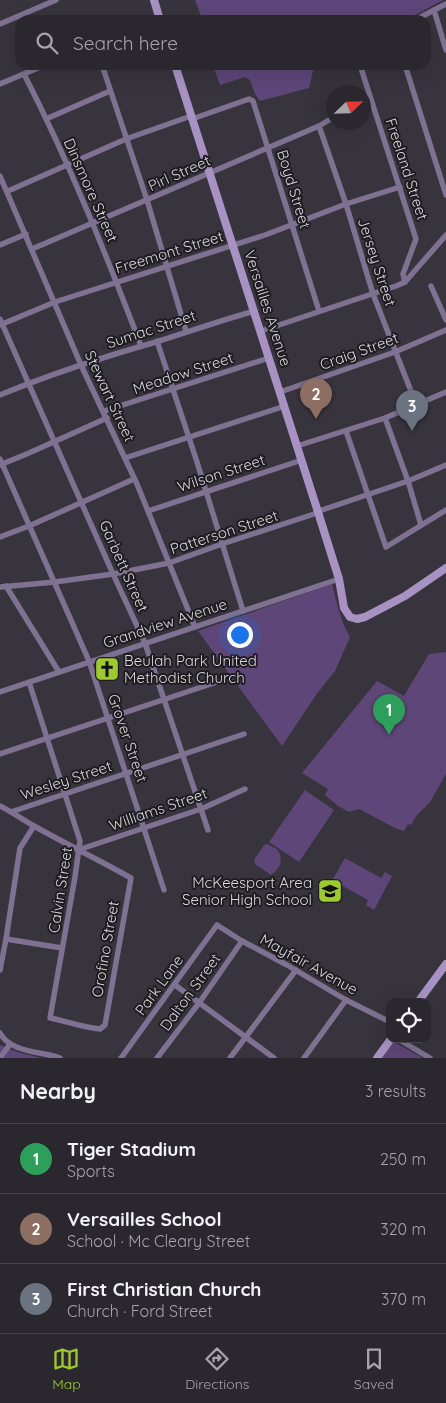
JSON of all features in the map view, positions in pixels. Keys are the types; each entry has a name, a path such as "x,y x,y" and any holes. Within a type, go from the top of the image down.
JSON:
{"street":[{"path":"18,15 44,2 56,0"},
{"path":"154,0 156,15"},
{"path":"424,15 446,4"},
{"path":"434,10 446,50"},
{"path":"0,24 15,16"},
{"path":"0,84 33,70"},
{"path":"104,70 147,200 186,331"},
{"name":"Versailles Avenue","path":"177,70 302,460 338,578 344,608 350,617 357,619 365,616 404,596 446,568"},
{"name":"Freeland Street","path":"362,70 416,239 403,274 405,282"},
{"path":"407,70 446,195"},
{"name":"Dinsmore Street","path":"24,74 93,223 141,346"},
{"path":"46,119 110,91"},
{"name":"Boyd Street","path":"192,118 249,99 253,101 319,311"},
{"path":"8,191 126,139 192,118"},
{"name":"Pirl Street","path":"32,250 326,122"},
{"name":"Jersey Street","path":"319,126 346,204 373,294 416,404"},
{"name":"Stewart Street","path":"0,176 81,365 104,411 148,511 195,626"},
{"name":"Freemont Street","path":"1,323 116,281 233,245 346,204 400,187"},
{"path":"0,244 26,234"},
{"path":"261,331 405,282 446,236"},
{"path":"431,286 446,320"},
{"name":"Sumac Street","path":"0,395 81,365 186,331 255,312"},
{"name":"Garbett Street","path":"1,323 145,643 208,830"},
{"name":"Craig Street","path":"280,392 395,352 446,330"},
{"path":"157,341 243,611"},
{"name":"Meadow Street","path":"104,411 269,358"},
{"path":"297,446 385,418 446,392"},
{"path":"125,458 285,406"},
{"path":"1,463 107,418"},
{"path":"385,418 408,481 421,525"},
{"path":"346,431 386,547 446,510"},
{"name":"Wilson Street","path":"148,511 302,460"},
{"name":"Grover Street","path":"1,463 89,661 164,890"},
{"name":"Patterson Street","path":"3,587 113,574 169,564 222,544 284,525 408,481 446,465"},
{"path":"0,538 134,479"},
{"name":"Grandview Avenue","path":"1,690 338,578"},
{"path":"3,587 59,672"},
{"path":"0,754 226,678"},
{"name":"Calvin Street","path":"29,682 80,841 76,877 50,1018"},
{"name":"Wesley Street","path":"11,812 244,734"},
{"name":"Williams Street","path":"78,850 201,809 245,789"},
{"path":"0,806 78,850"},
{"path":"0,970 20,848 34,826"},
{"name":"Orofino Street","path":"50,1018 91,1028 100,1029 105,1025 131,878 78,850"},
{"name":"Mayfair Avenue","path":"217,926 346,1000 386,1020"},
{"name":"Park Lane","path":"121,1058 217,926"},
{"path":"6,939 62,948"},
{"name":"Dalton Street","path":"157,1058 199,1003 242,941"},
{"path":"421,998 446,964"},
{"path":"230,1058 296,970"},
{"path":"175,985 274,1058"},
{"path":"304,1058 346,1000"},
{"path":"0,1033 3,1039 16,1048 60,1058"},
{"path":"376,1058 388,1043"},
{"path":"405,1043 430,1058"},
{"path":"0,1058 10,1044"}],"shaded area":[{"path":"195,0 443,0 415,15 201,15"},
{"path":"215,70 315,70 309,88 260,101 255,94 250,80 245,77 220,85"},
{"path":"332,584 341,618 350,637 335,671 316,695 282,746 198,631"},
{"path":"446,652 446,774 430,802 416,816 411,825 408,824 404,831 359,809 349,812 338,806 325,795 328,789 302,773 377,681 404,696 429,654"},
{"path":"305,790 334,810 299,862 269,842"},
{"path":"267,844 277,849 281,860 277,869 271,875 255,864 254,860 264,845"},
{"path":"345,858 381,878 385,872 392,876 374,910 366,905 368,900 341,885 338,890 334,888 337,882 333,879"},
{"path":"393,1043 396,1043 423,1058 382,1058"},
{"path":"0,1045 17,1052 41,1058 0,1058"}],"place":[{"name":"Versailles School","path":"316,419"},
{"name":"First Christian Church","path":"412,431"},
{"name":"Beulah Park United Methodist Church","path":"107,669"},
{"name":"Tiger Stadium","path":"389,735"},
{"name":"McKeesport Area Senior High School","path":"330,891"}]}
